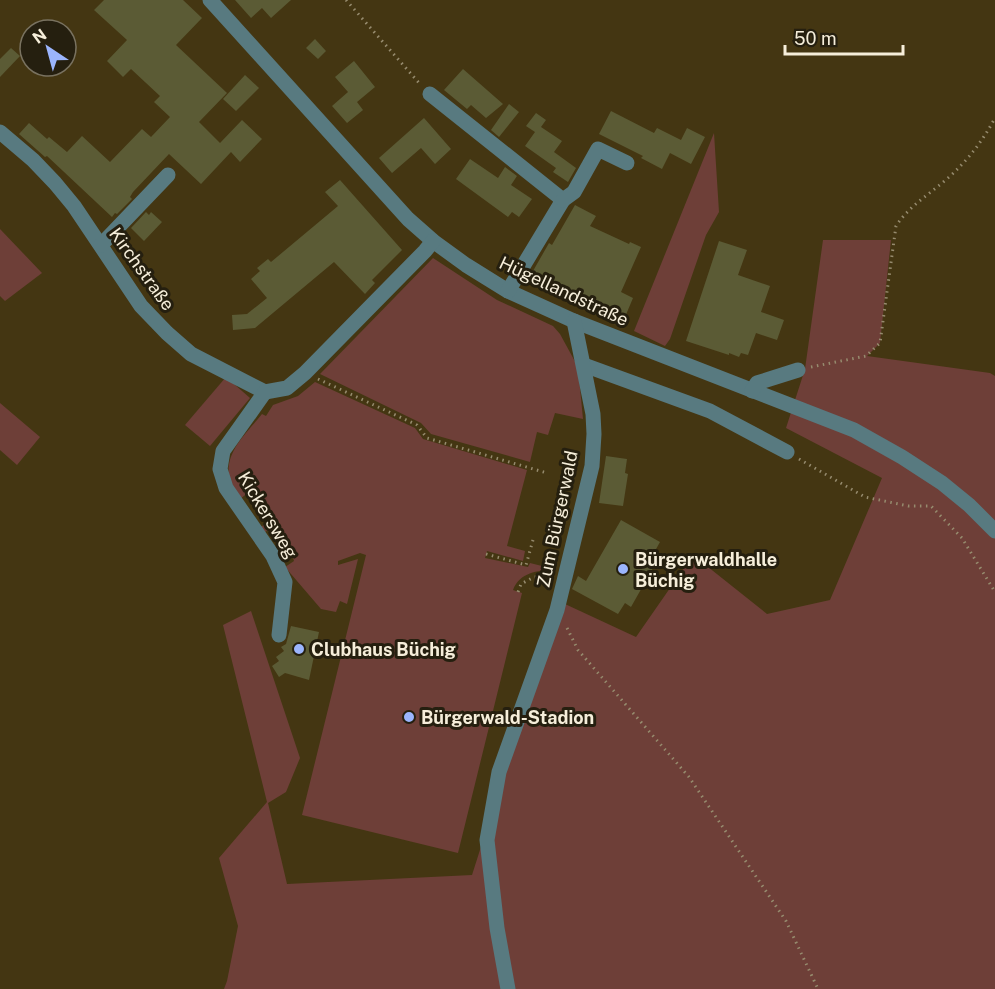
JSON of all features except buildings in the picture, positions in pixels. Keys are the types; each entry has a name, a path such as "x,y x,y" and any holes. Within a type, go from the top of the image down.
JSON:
{"street":[{"name":"Hügellandstraße","path":"210,0 385,195 433,241 508,291 574,321 854,430 942,483 969,505 995,531"},
{"path":"430,94 563,200"},
{"name":"Kirchstraße","path":"0,132 33,160 55,183 101,245 141,306 167,333 191,354 265,392"},
{"path":"508,291 563,200 574,192 598,149 627,163"},
{"path":"101,245 168,175"},
{"path":"265,392 287,388 305,373 433,241"},
{"name":"Zum Bürgerwald","path":"508,989 497,928 487,840 499,772 557,610 592,466 593,414 574,321"},
{"path":"584,365 710,411 788,452"},
{"path":"752,391 757,383 798,370"},
{"name":"Kickersweg","path":"265,392 223,451 220,469 226,488 273,556 285,582 279,635"}],"path":[{"path":"346,0 430,94"},
{"path":"798,370 866,356 880,343 896,226 905,212 948,178 973,154 995,118"},
{"path":"305,373 417,426 428,438 547,472"},
{"path":"788,452 865,497 908,506 932,506 962,538 995,592"},
{"path":"486,554 526,565 533,540"},
{"path":"518,592 521,584 534,577 552,576 565,579"},
{"path":"557,610 578,650 689,777 786,921 818,989"}],"shaded area":[{"path":"714,133 719,212 706,235 670,339 665,346 634,331"},
{"path":"0,229 42,273 5,301 0,296"},
{"path":"823,240 891,240 880,343 867,356 990,373 995,376 995,989 224,989 238,926 219,858 267,802 223,625 251,611 300,758 286,792 268,803 287,884 472,875 506,768 565,604 636,637 693,555 767,614 830,600 882,478 786,428 805,369"},
{"path":"433,258 497,300 553,326 560,334 578,367 583,419 555,413 548,435 537,432 530,462 431,434 421,423 320,374"},
{"path":"226,377 250,398 210,446 185,425"},
{"path":"315,382 415,428 423,439 527,470 507,546 525,551 523,561 487,551 485,558 528,567 530,563 554,569 525,576 520,579 513,590 522,593 458,853 302,815 366,555 360,553 338,561 338,565 358,559 347,604 340,601 336,612 321,609 285,567 294,561 289,546 275,526 265,532 261,527 270,520 249,492 240,499 230,480 229,468 230,459 238,443 262,414 266,416 273,405 298,396"},
{"path":"0,403 40,437 17,465 0,450"}],"place":[{"name":"Bürgerwaldhalle Büchig","path":"623,569"},
{"name":"Clubhaus Büchig","path":"299,649"},
{"name":"Bürgerwald-Stadion","path":"409,717"}]}
